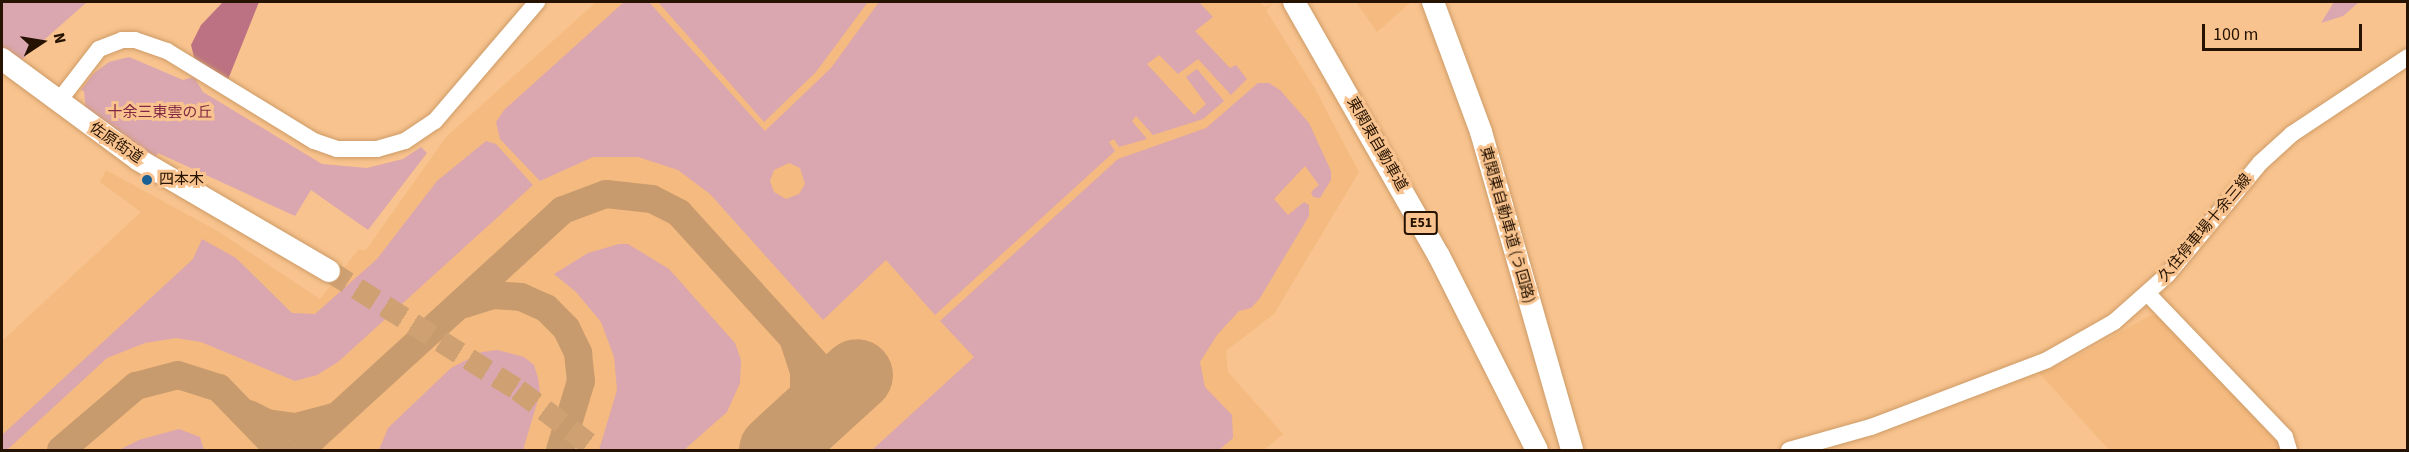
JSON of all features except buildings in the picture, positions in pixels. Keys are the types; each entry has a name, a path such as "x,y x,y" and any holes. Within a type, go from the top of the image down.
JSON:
{"highway":[{"name":"東関東自動車道","path":"1294,2 1439,256 1537,450"},
{"name":"東関東自動車道 (う回路)","path":"1433,2 1480,132 1572,450"},
{"name":"佐原街道","path":"2,59 139,160 329,271"}],"street":[{"path":"58,102 99,49 122,40 135,40 166,51 314,141 337,149 377,149 405,141 435,121 537,2"},
{"name":"久住停車場十余三線","path":"1789,450 1870,427 2047,360 2114,322 2148,294 2203,236 2260,163 2292,134 2408,57"},
{"path":"2148,294 2284,436 2289,450"}],"shaded area":[{"path":"223,2 259,2 227,82 195,61 191,45 201,25"},
{"path":"596,2 1260,2 1264,7 1274,2 1266,10 1314,87 1359,172 1274,314 1226,351 1228,372 1283,434 1264,450 2,450 2,341 141,212 100,182 106,170 219,232 320,299 358,250 366,250 446,137"},
{"path":"1356,2 1411,2 1377,32"},
{"path":"2151,315 2160,317 2281,446 2276,450 2109,450 2039,373 2065,363"}],"green space":[{"path":"2,2 87,2 19,62 2,49"},
{"path":"624,2 649,2 765,131 831,68 879,2 1199,2 1213,17 1195,31 1230,68 1236,65 1247,79 1231,95 1198,59 1178,74 1159,55 1147,64 1194,115 1206,104 1186,77 1197,69 1224,101 1203,119 1153,135 1136,116 1132,121 1147,139 1119,147 1114,139 1109,142 1115,151 935,315 886,260 823,320 710,194 678,170 638,157 593,157 540,181 500,139 496,122 504,110","holes":["789,163 800,168 805,184 799,194 786,199 774,192 770,181 774,170"]},
{"path":"658,2 868,2 816,72 764,122"},
{"path":"2334,2 2359,2 2343,16 2321,23"},
{"name":"十余三東雲の丘","path":"129,57 183,80 194,77 203,92 322,164 367,168 403,159 421,147 427,153 368,230 311,190 295,216 158,153 156,157 86,112 84,91 81,90 93,74 109,62"},
{"path":"1258,83 1269,83 1280,90 1309,123 1331,171 1331,180 1320,198 1313,197 1311,192 1319,185 1305,166 1274,199 1288,215 1304,202 1309,205 1309,216 1260,298 1251,308 1239,311 1217,335 1200,362 1205,387 1232,415 1233,438 1219,450 872,450 974,357 940,321 1118,159 1206,128"},
{"path":"486,141 496,144 533,185 338,362 317,375 295,381 201,342 176,338 145,343 107,358 7,450 2,450 2,435 193,259 202,239 236,258 292,313 315,314 377,259 437,181"},
{"path":"619,244 628,244 669,269 735,343 741,360 740,383 727,412 684,450 599,450 617,390 614,357 601,322 576,292 554,274 588,253"},
{"path":"497,350 524,357 534,365 538,378 540,393 523,450 379,450 388,428 451,368 482,352"},
{"path":"179,429 200,437 204,450 119,450 139,440"}],"taxiway":[{"path":"300,450 563,210 606,194 652,199 679,213 840,390"},
{"path":"464,304 493,295 521,297 546,308 566,328 578,353 581,381 560,450"},
{"path":"785,441 797,420 804,396 804,372 794,341"},
{"path":"61,450 136,386 178,375 219,388 279,450"},
{"path":"249,414 267,423 296,427 333,417"}],"runway":[{"path":"775,450 857,375"}],"tunnel":[{"path":"329,271 518,390 597,450"}],"place":[{"name":"四本木","path":"147,180"}]}
